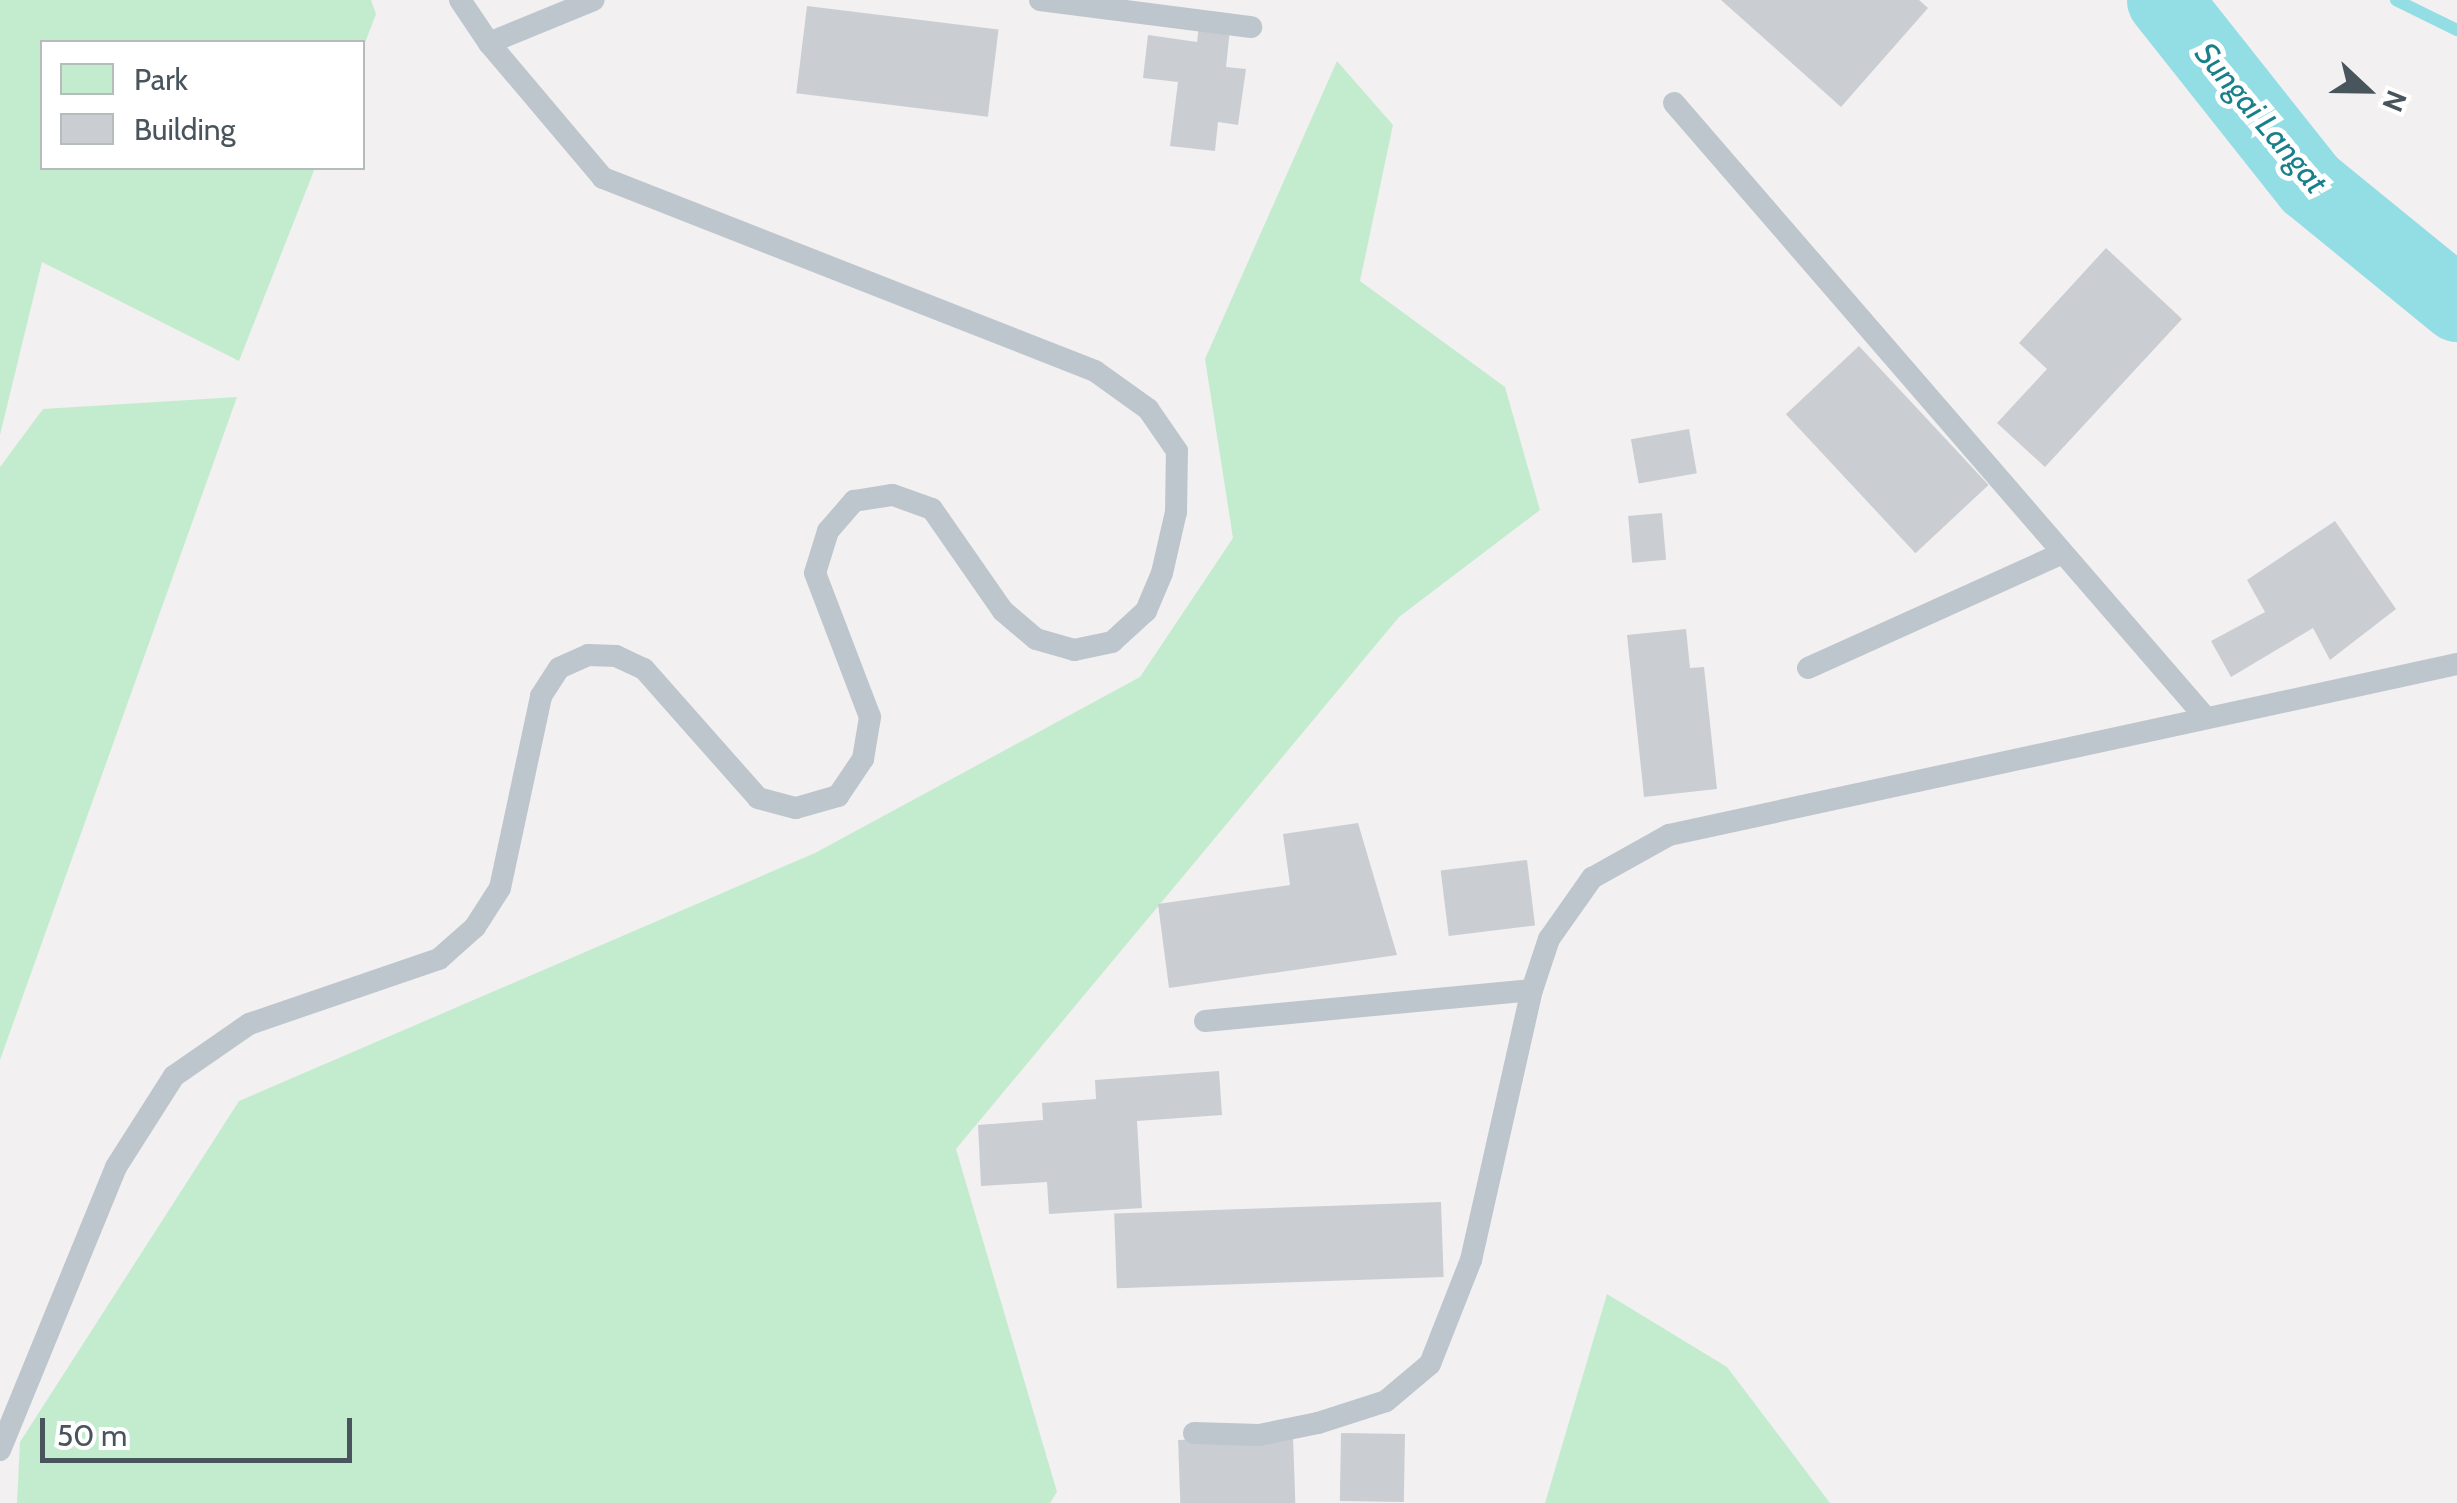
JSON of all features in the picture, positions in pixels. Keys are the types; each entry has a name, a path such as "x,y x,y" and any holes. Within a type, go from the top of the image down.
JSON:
{"lane":[{"path":"0,1450 116,1167 174,1076 249,1024 439,958 475,927 500,888 542,696 558,668 588,655 616,656 644,669 758,798 796,808 838,796 862,759 870,717 815,572 828,531 854,500 893,495 932,509 1003,611 1036,638 1074,650 1112,642 1146,611 1162,574 1176,512 1177,451 1148,409 1094,371 603,178 489,43 460,0"},
{"path":"489,43 594,0"},
{"path":"1040,0 1251,26"},
{"path":"1674,103 2060,554 2206,718"},
{"path":"1808,668 2060,554"},
{"path":"1194,1433 1259,1435 1318,1423 1386,1401 1430,1364 1471,1260 1532,990 1549,939 1592,878 1670,835 2457,664"},
{"path":"1204,1021 1532,990"}],"green space":[{"path":"0,0 371,0 376,14 365,43 40,40 40,170 314,170 239,361 42,262 0,435"},
{"path":"1337,61 1393,125 1360,281 1505,387 1540,510 1399,617 956,1149 1057,1492 1050,1503 17,1503 20,1442 239,1101 815,853 1140,677 1233,538 1205,359"},
{"path":"237,397 0,1060 0,467 43,409"},
{"path":"1607,1294 1727,1367 1830,1503 1545,1503"}],"building":[{"path":"1721,0 1919,0 1928,8 1841,107"},
{"path":"807,6 999,30 988,117 796,93"},
{"path":"1199,25 1230,29 1226,67 1246,69 1238,125 1218,122 1215,151 1170,146 1178,82 1143,78 1148,35 1197,42"},
{"path":"2106,248 2182,319 2045,467 1997,423 2047,369 2019,343"},
{"path":"1859,346 1989,485 1915,553 1786,414"},
{"path":"1689,429 1697,473 1639,484 1631,439"},
{"path":"1662,513 1666,560 1632,563 1628,516"},
{"path":"2335,521 2396,609 2330,660 2313,628 2231,677 2211,641 2265,612 2247,580"},
{"path":"1686,629 1690,668 1704,667 1717,789 1644,797 1627,635"},
{"path":"1358,823 1397,955 1169,988 1158,904 1290,885 1283,834"},
{"path":"1527,860 1535,926 1449,936 1441,871"},
{"path":"1219,1071 1222,1115 1137,1121 1142,1208 1049,1214 1047,1182 981,1186 978,1125 1043,1120 1042,1103 1096,1099 1095,1080"},
{"path":"1441,1202 1444,1277 1117,1288 1114,1213"},
{"path":"1341,1433 1405,1434 1404,1502 1340,1501"},
{"path":"1293,1436 1295,1503 1180,1503 1178,1440"}],"waterway":[{"name":"Sungai Langat","path":"2164,0 2310,184 2457,304"},
{"path":"2396,0 2457,30"}]}
